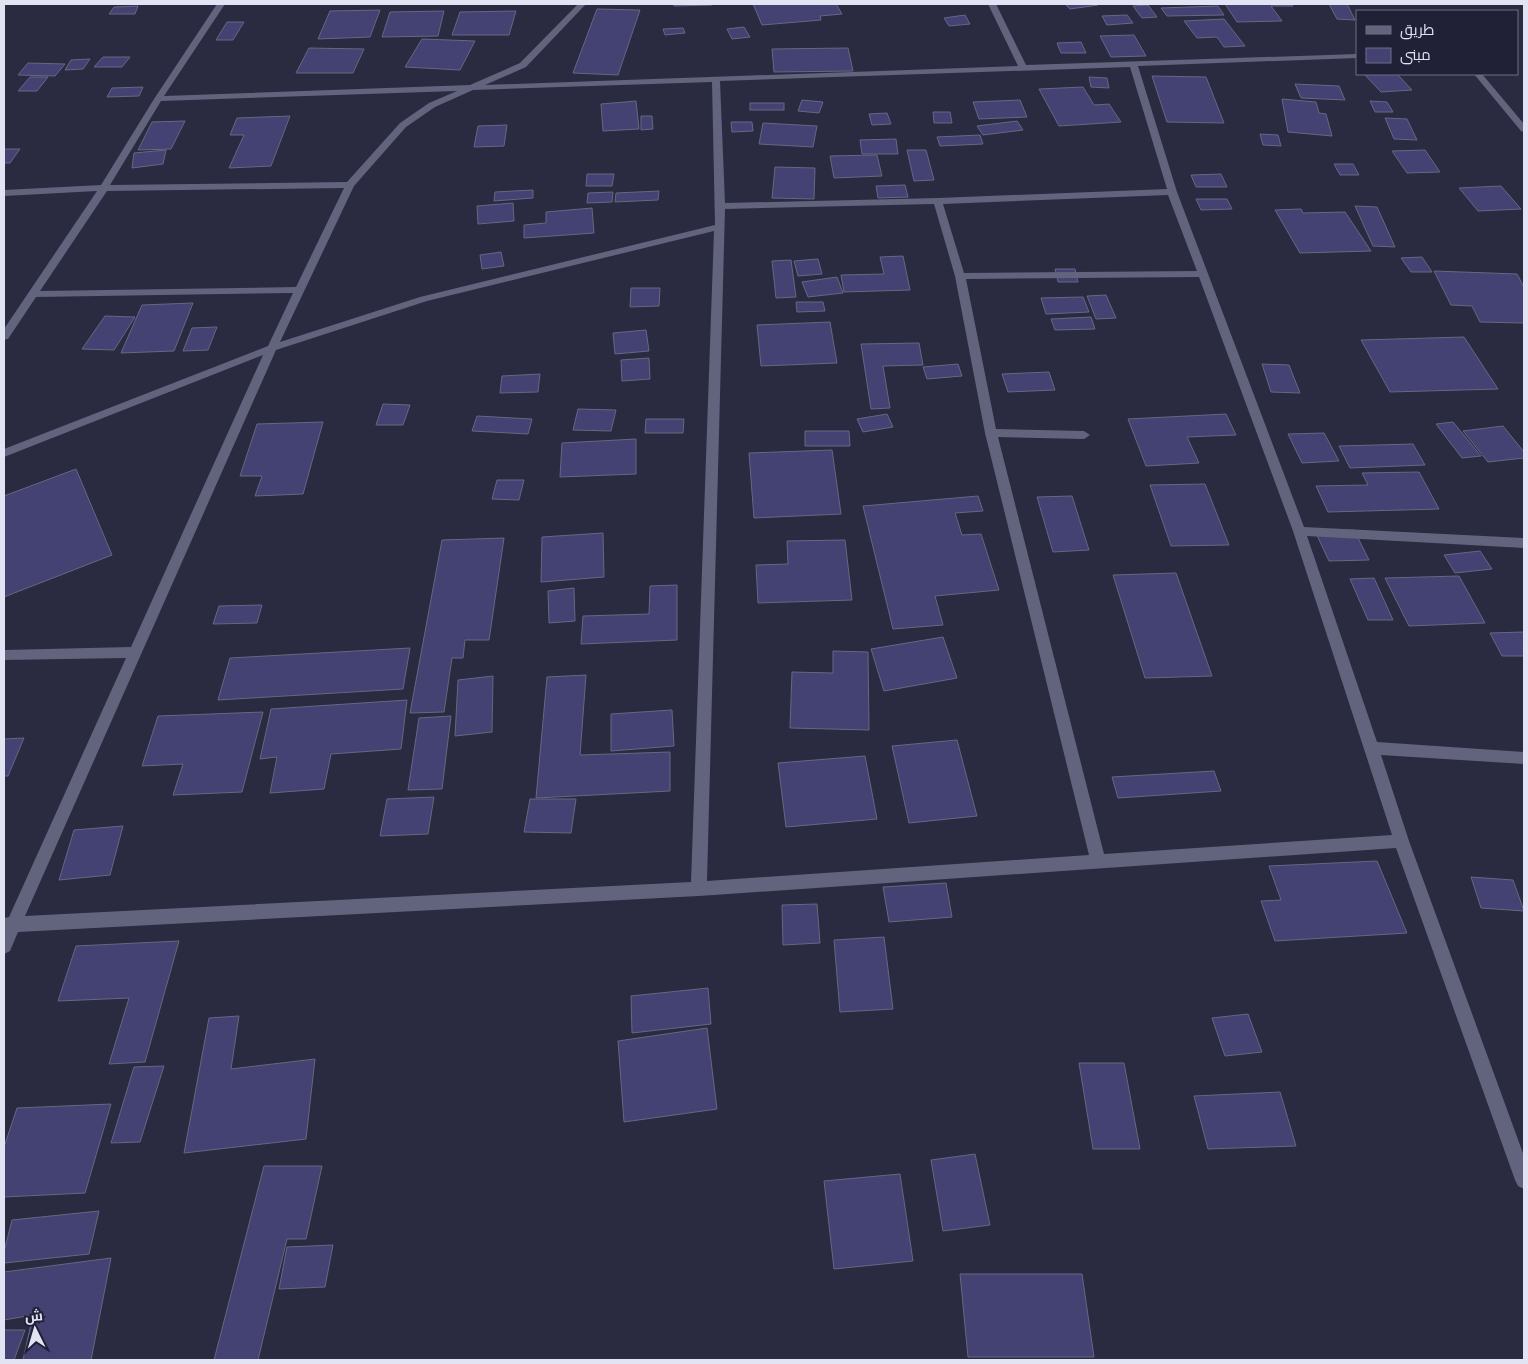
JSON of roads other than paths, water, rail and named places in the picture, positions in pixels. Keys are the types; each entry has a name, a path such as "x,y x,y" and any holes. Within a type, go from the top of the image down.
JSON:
{"street":[{"path":"4,338 104,188 158,99 221,4"},
{"path":"4,946 8,925 135,652 272,348 350,185 403,125 432,105 523,65 582,4"},
{"path":"992,4 1023,68"},
{"path":"158,99 1356,56"},
{"path":"1133,64 1172,192 1299,531 1401,840 1524,1180"},
{"path":"1479,75 1524,129"},
{"path":"699,889 720,206 716,79"},
{"path":"4,193 104,188 350,185"},
{"path":"720,206 938,201 1172,192"},
{"path":"938,201 960,276 991,433 1098,862"},
{"path":"4,453 272,348 424,299 719,227"},
{"path":"960,276 1204,274"},
{"path":"33,294 300,290"},
{"path":"991,433 1084,435"},
{"path":"1299,531 1524,543"},
{"path":"4,655 135,652"},
{"path":"1372,748 1524,758"},
{"path":"8,925 699,889 1401,840"}]}
